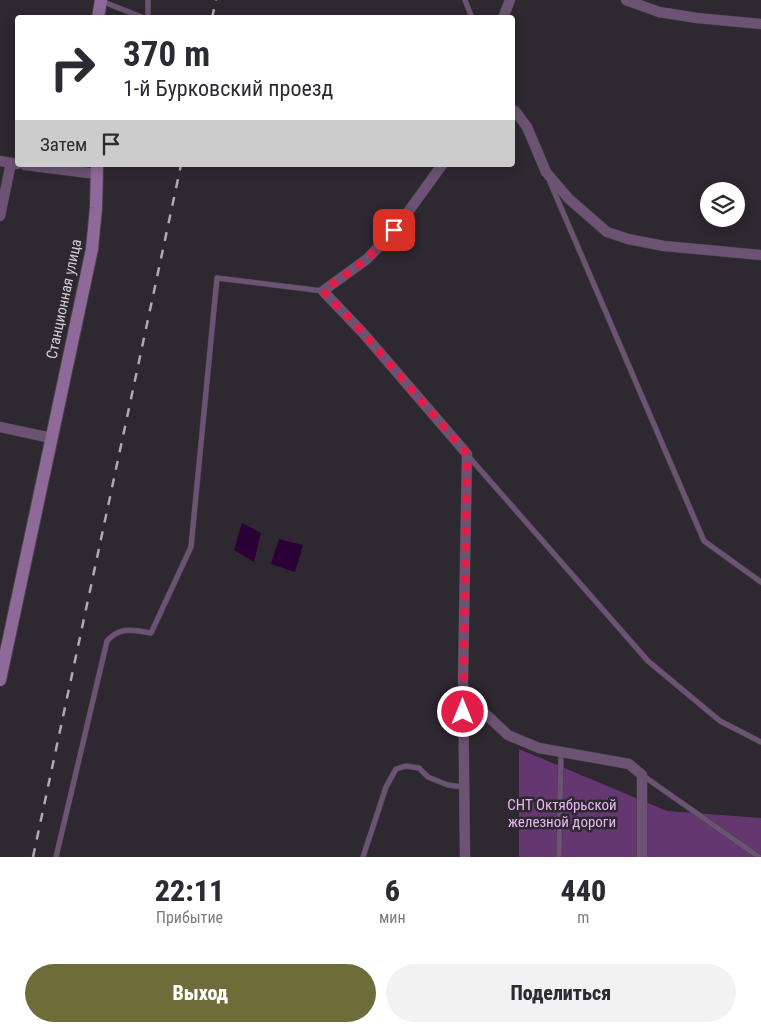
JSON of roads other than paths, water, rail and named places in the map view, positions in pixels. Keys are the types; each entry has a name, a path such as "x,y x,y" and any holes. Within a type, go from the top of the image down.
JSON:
{"main road":[{"path":"98,15 99,0"},
{"name":"Станционная улица","path":"1,671 92,249 97,170"}],"street":[{"path":"504,15 510,0"},
{"path":"626,0 659,12 697,18 761,24"},
{"path":"515,112 527,127 546,172 569,199 607,232 628,239 664,246 761,255"},
{"path":"0,161 14,164 0,216"},
{"path":"54,167 97,170"},
{"path":"440,167 388,237 367,259 323,291 363,333 467,454 463,693 465,857"},
{"path":"0,428 52,438"},
{"path":"463,693 508,735 539,748 629,764 642,775 642,857"}],"lane":[{"path":"99,0 138,15"},
{"path":"146,15 148,0"},
{"path":"465,0 471,15"},
{"path":"546,172 704,541 761,582"},
{"path":"56,857 107,641 114,633 129,630 151,633 191,547 217,278 323,291"},
{"path":"467,454 648,661 720,721 761,742"},
{"path":"559,857 561,752"},
{"path":"363,857 386,787 396,770 406,766 419,768 428,777 448,785 463,787"},
{"path":"642,775 759,857"}],"railway":[{"path":"213,15 216,0"},
{"path":"33,857 181,167"}],"park label":[{"name":"СНТ Октябрьской железной дороги","path":"562,814"}]}
